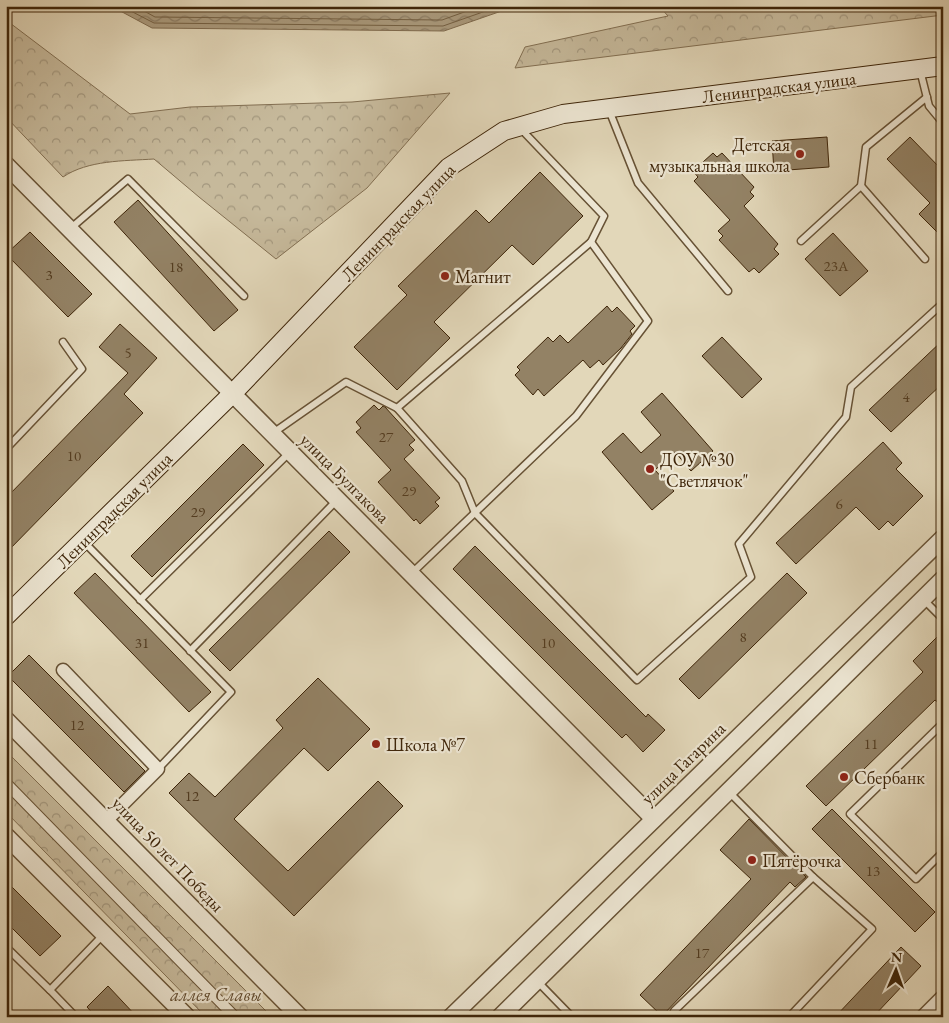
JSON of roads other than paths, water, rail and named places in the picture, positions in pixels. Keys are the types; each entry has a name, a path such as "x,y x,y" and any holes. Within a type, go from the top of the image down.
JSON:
{"main road":[{"name":"Ленинградская улица","path":"6,616 233,393 449,167 504,131 564,114 943,66"}],"street":[{"name":"улица Булгакова","path":"6,165 71,228 654,819"},
{"name":"улица Гагарина","path":"451,1017 943,538"},
{"path":"500,1017 943,579"},
{"path":"62,670 158,770 107,820"},
{"name":"улица 50 лет Победы","path":"6,720 300,1017"},
{"path":"6,783 235,1017"},
{"path":"6,836 187,1017"},
{"path":"926,1016 943,996"}],"lane":[{"path":"920,68 929,106 943,123"},
{"path":"801,241 861,186 866,147 927,97"},
{"path":"608,109 638,183 728,291"},
{"path":"397,408 591,242 604,216 519,127"},
{"path":"71,228 128,179 244,296"},
{"path":"861,186 924,259"},
{"path":"411,574 576,416 648,321 591,242"},
{"path":"273,434 346,382 397,408 462,481 475,513 637,680 751,576 739,544 846,417 851,387 943,303"},
{"path":"6,449 82,369 63,342"},
{"path":"140,600 290,451"},
{"path":"190,651 338,499"},
{"path":"83,541 231,692 158,770"},
{"path":"923,599 943,619"},
{"path":"943,723 850,814 916,879 943,852"},
{"path":"728,791 813,876 872,929 789,1017"},
{"path":"680,1017 674,1010 813,876"},
{"path":"50,990 104,934"},
{"path":"6,947 76,1017"},
{"path":"537,980 572,1017"}],"water":[{"path":"111,6 516,6 444,31 152,28"}],"place":[{"name":"Детская музыкальная школа","path":"800,154"},
{"name":"Магнит","path":"445,276"},
{"name":"ДОУ №30 \"Светлячок\"","path":"650,469"},
{"name":"Школа №7","path":"376,744"},
{"name":"Сбербанк","path":"844,777"},
{"name":"Пятёрочка","path":"752,860"}],"park label":[{"name":"аллея Славы","path":"216,994"}]}
